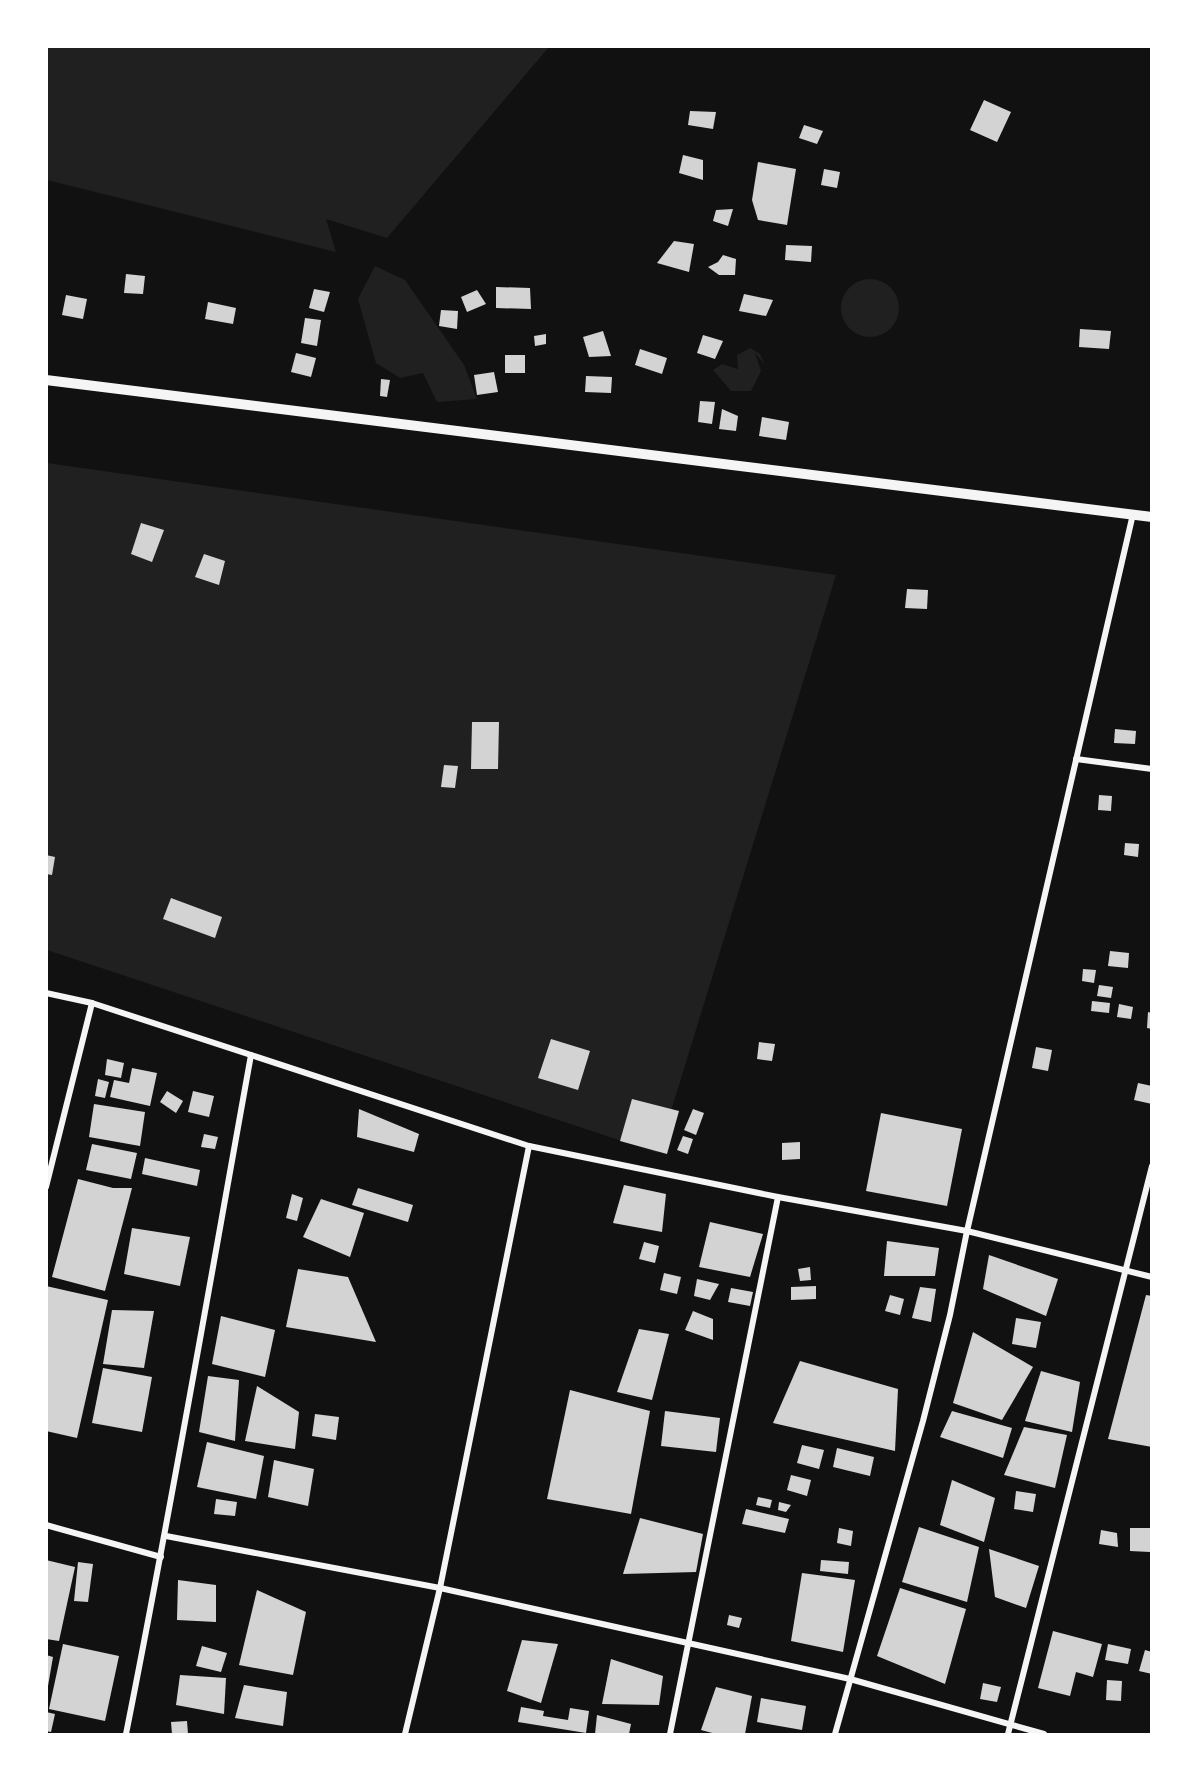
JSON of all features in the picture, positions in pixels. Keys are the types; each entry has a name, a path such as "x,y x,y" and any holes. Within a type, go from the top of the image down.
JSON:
{"street":[{"path":"46,380 1152,517"},
{"path":"835,1734 923,1421 950,1315 967,1231 1133,514"},
{"path":"1076,759 1152,769"},
{"path":"46,993 92,1003 529,1146 778,1197 967,1231 1152,1277"},
{"path":"46,1187 92,1003"},
{"path":"126,1734 166,1536 188,1393 251,1055"},
{"path":"405,1734 440,1588 529,1146"},
{"path":"1008,1734 1152,1166"},
{"path":"670,1734 778,1197"},
{"path":"46,1525 161,1557"},
{"path":"166,1536 440,1588 850,1679 1044,1734"}],"shaded area":[{"path":"47,46 549,47 387,238 326,219 336,252 47,180"},
{"path":"375,266 405,280 464,365 477,399 437,402 423,373 400,378 376,363 358,299"},
{"path":"870,279 886,284 894,292 899,308 894,324 886,332 870,337 854,332 846,324 841,308 846,292 854,284"},
{"path":"750,348 760,354 765,365 755,353 761,371 751,391 731,391 713,370 722,364 738,369 737,355"},
{"path":"47,463 836,575 658,1153 47,950"}],"building":[{"path":"984,100 1011,112 997,142 970,130"},
{"path":"690,111 716,112 713,129 688,125"},
{"path":"804,125 823,131 817,144 799,138"},
{"path":"683,155 703,160 703,180 679,173"},
{"path":"758,162 796,169 787,225 758,220 752,200"},
{"path":"824,169 840,172 837,188 821,185"},
{"path":"733,209 728,226 713,221 716,210"},
{"path":"674,241 694,244 689,272 657,263"},
{"path":"786,245 812,246 811,262 785,260"},
{"path":"723,255 736,259 735,275 719,275 708,267 718,262"},
{"path":"126,274 145,276 143,294 124,293"},
{"path":"496,287 530,288 531,309 496,308"},
{"path":"314,289 330,292 324,312 309,308"},
{"path":"477,290 486,304 467,312 461,297"},
{"path":"744,294 773,300 766,316 739,311"},
{"path":"66,295 87,299 83,319 62,315"},
{"path":"208,302 236,308 233,324 205,319"},
{"path":"441,310 458,311 457,329 439,326"},
{"path":"305,318 321,320 317,346 301,343"},
{"path":"1080,329 1111,331 1109,349 1079,347"},
{"path":"603,331 611,356 589,357 583,337"},
{"path":"546,334 546,344 535,346 534,336"},
{"path":"703,335 723,341 715,359 697,353"},
{"path":"640,349 667,358 662,374 635,365"},
{"path":"296,353 316,358 311,377 291,372"},
{"path":"505,355 525,355 525,373 505,373"},
{"path":"494,372 498,392 477,395 474,375"},
{"path":"586,376 612,377 611,393 585,392"},
{"path":"381,379 390,380 387,397 380,396"},
{"path":"700,401 715,402 712,424 698,422"},
{"path":"722,409 738,416 736,431 719,429"},
{"path":"762,417 789,422 786,440 759,436"},
{"path":"141,523 164,530 152,562 131,554"},
{"path":"204,554 225,561 219,585 195,577"},
{"path":"907,589 928,590 927,609 905,608"},
{"path":"472,722 499,722 498,769 471,769"},
{"path":"1115,729 1136,731 1135,744 1114,743"},
{"path":"444,765 458,766 455,788 441,787"},
{"path":"1099,795 1112,796 1111,811 1098,810"},
{"path":"1125,843 1139,844 1138,857 1124,855"},
{"path":"46,855 55,857 52,875 46,874"},
{"path":"171,898 222,917 215,938 163,919"},
{"path":"1110,951 1129,953 1128,968 1108,966"},
{"path":"1083,969 1096,970 1094,983 1082,981"},
{"path":"1099,985 1113,987 1111,998 1097,996"},
{"path":"1092,1001 1110,1003 1109,1013 1091,1011"},
{"path":"1119,1004 1133,1007 1131,1019 1117,1017"},
{"path":"1148,1012 1152,1013 1152,1029 1147,1028"},
{"path":"551,1039 590,1051 578,1090 538,1078"},
{"path":"759,1042 775,1044 772,1061 757,1059"},
{"path":"1036,1047 1052,1050 1048,1071 1032,1068"},
{"path":"107,1059 124,1063 121,1078 105,1075"},
{"path":"132,1068 157,1073 150,1106 110,1097 114,1080 129,1083"},
{"path":"98,1079 109,1082 105,1098 95,1096"},
{"path":"1138,1083 1152,1086 1152,1104 1134,1100"},
{"path":"167,1091 183,1101 176,1113 160,1102"},
{"path":"193,1091 214,1096 209,1117 188,1112"},
{"path":"632,1099 679,1111 667,1154 620,1141"},
{"path":"94,1104 145,1112 140,1146 89,1137"},
{"path":"359,1109 419,1134 414,1152 357,1137"},
{"path":"693,1109 704,1113 696,1135 684,1130"},
{"path":"881,1113 962,1129 947,1206 866,1191"},
{"path":"204,1134 218,1137 215,1149 201,1147"},
{"path":"683,1136 693,1139 688,1154 677,1150"},
{"path":"800,1142 800,1159 782,1160 782,1143"},
{"path":"92,1144 137,1153 131,1179 86,1170"},
{"path":"145,1158 200,1170 197,1186 142,1174"},
{"path":"78,1179 113,1188 132,1188 105,1291 52,1277"},
{"path":"624,1185 666,1194 662,1232 613,1223"},
{"path":"358,1188 413,1205 408,1222 352,1205"},
{"path":"292,1194 303,1198 297,1221 286,1218"},
{"path":"321,1199 364,1213 350,1257 303,1237"},
{"path":"710,1222 763,1234 750,1277 699,1267"},
{"path":"132,1228 190,1237 180,1286 124,1274"},
{"path":"887,1241 939,1248 935,1276 884,1276"},
{"path":"644,1242 659,1246 655,1263 639,1259"},
{"path":"989,1255 1058,1279 1046,1316 983,1289"},
{"path":"810,1267 811,1280 800,1281 798,1269"},
{"path":"298,1269 348,1277 376,1342 286,1327"},
{"path":"664,1273 681,1277 677,1294 660,1290"},
{"path":"697,1279 719,1284 710,1300 694,1296"},
{"path":"46,1286 108,1300 77,1438 46,1431"},
{"path":"816,1286 816,1299 791,1300 791,1287"},
{"path":"920,1287 936,1289 931,1322 912,1318"},
{"path":"731,1288 753,1292 750,1306 728,1302"},
{"path":"890,1295 904,1299 900,1315 885,1311"},
{"path":"1146,1295 1152,1296 1152,1447 1108,1439"},
{"path":"112,1310 154,1311 144,1368 103,1364"},
{"path":"693,1311 713,1319 713,1340 685,1330"},
{"path":"221,1316 275,1330 265,1377 212,1364"},
{"path":"1016,1318 1041,1322 1036,1348 1012,1344"},
{"path":"639,1329 669,1334 652,1400 617,1392"},
{"path":"973,1332 1033,1367 1002,1420 953,1403"},
{"path":"800,1361 898,1389 895,1451 773,1423"},
{"path":"103,1368 152,1377 142,1432 92,1423"},
{"path":"1041,1371 1080,1382 1072,1432 1025,1421"},
{"path":"208,1376 239,1380 235,1441 199,1432"},
{"path":"257,1386 299,1412 295,1449 245,1441"},
{"path":"570,1390 650,1411 631,1514 547,1499"},
{"path":"665,1411 720,1418 716,1452 661,1446"},
{"path":"952,1411 1012,1428 1003,1458 940,1437"},
{"path":"315,1414 339,1417 336,1440 312,1436"},
{"path":"1024,1427 1067,1435 1055,1488 1004,1475"},
{"path":"207,1442 264,1456 256,1499 197,1487"},
{"path":"802,1445 824,1450 819,1469 797,1463"},
{"path":"837,1448 874,1457 870,1476 833,1467"},
{"path":"274,1460 314,1469 308,1506 268,1497"},
{"path":"791,1475 811,1480 807,1496 787,1490"},
{"path":"952,1480 995,1498 984,1542 940,1525"},
{"path":"1016,1491 1036,1494 1033,1512 1014,1509"},
{"path":"758,1497 772,1500 770,1508 756,1505"},
{"path":"216,1499 237,1502 235,1516 214,1514"},
{"path":"779,1502 791,1505 786,1512 778,1510"},
{"path":"746,1509 789,1519 785,1533 742,1524"},
{"path":"640,1518 703,1534 696,1572 623,1574"},
{"path":"919,1527 979,1547 967,1602 902,1582"},
{"path":"839,1528 853,1531 851,1546 837,1543"},
{"path":"1130,1528 1151,1528 1150,1552 1130,1551"},
{"path":"1101,1530 1117,1533 1118,1547 1099,1544"},
{"path":"989,1549 1039,1566 1026,1608 995,1597"},
{"path":"46,1560 75,1567 59,1641 46,1639"},
{"path":"821,1560 849,1562 848,1574 820,1571"},
{"path":"78,1562 93,1564 88,1602 74,1601"},
{"path":"802,1573 855,1580 843,1652 791,1641"},
{"path":"178,1580 216,1585 216,1622 177,1620"},
{"path":"900,1588 966,1609 945,1684 877,1656"},
{"path":"257,1590 306,1612 293,1675 239,1665"},
{"path":"729,1615 742,1618 739,1628 727,1625"},
{"path":"1053,1631 1102,1644 1093,1677 1076,1672 1070,1696 1038,1688"},
{"path":"522,1640 558,1644 541,1703 507,1691"},
{"path":"63,1644 119,1656 105,1721 49,1709"},
{"path":"1108,1644 1131,1649 1128,1664 1105,1660"},
{"path":"202,1646 227,1653 221,1672 196,1666"},
{"path":"1145,1650 1152,1652 1152,1674 1139,1671"},
{"path":"46,1655 53,1657 48,1686 46,1686"},
{"path":"611,1659 663,1676 659,1705 602,1704"},
{"path":"180,1675 226,1678 224,1714 176,1705"},
{"path":"1107,1680 1122,1681 1121,1701 1106,1700"},
{"path":"983,1683 1001,1687 997,1702 980,1699"},
{"path":"244,1685 287,1692 283,1726 235,1718"},
{"path":"716,1687 752,1696 745,1734 716,1734 701,1730"},
{"path":"761,1698 806,1706 802,1730 757,1722"},
{"path":"521,1707 544,1711 543,1716 568,1720 570,1708 589,1711 586,1733 518,1722"},
{"path":"46,1712 55,1714 51,1732 46,1731"},
{"path":"597,1715 631,1724 629,1734 595,1734"},
{"path":"187,1721 188,1734 172,1734 171,1722"}]}
